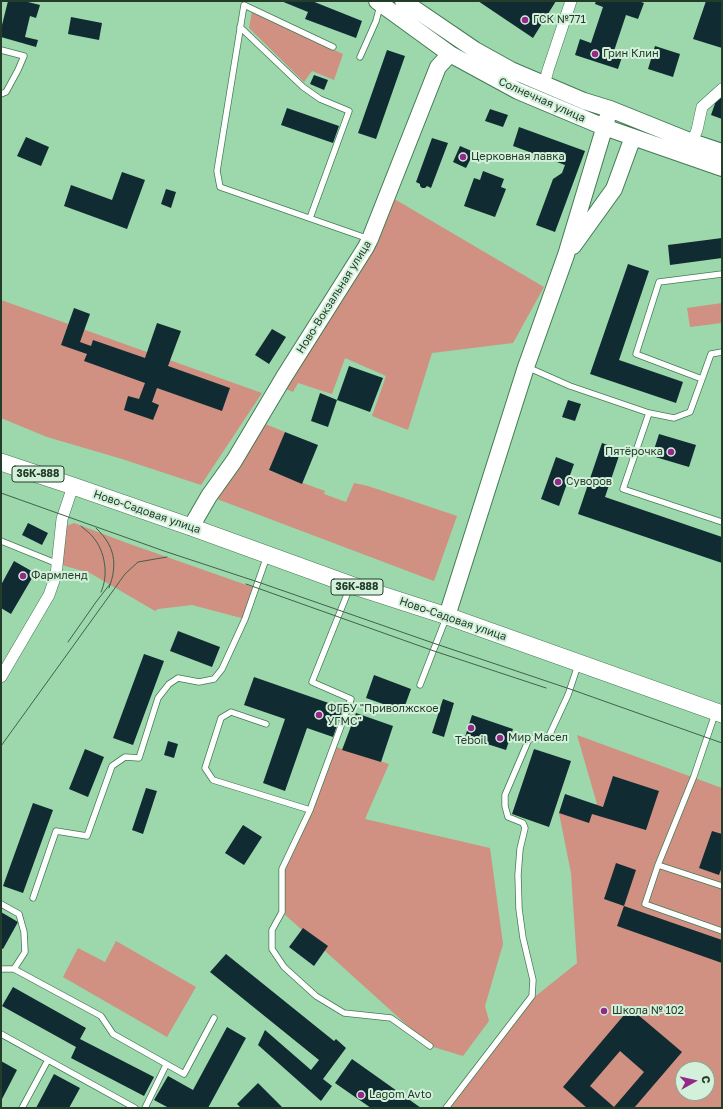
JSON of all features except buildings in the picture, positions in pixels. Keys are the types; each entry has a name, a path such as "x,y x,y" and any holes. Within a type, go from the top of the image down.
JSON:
{"main road":[{"name":"Ново-Садовая улица","path":"1,462 268,554 350,585 447,616 719,713"}],"street":[{"name":"Солнечная улица","path":"403,1 475,50 511,70 584,101 722,152"},
{"path":"544,85 571,1"},
{"name":"Солнечная улица","path":"379,2 450,54 518,91 604,127 722,168"},
{"name":"Ново-Вокзальная улица","path":"191,527 209,496 234,462 284,378 338,294 370,239 438,67 450,54"},
{"path":"692,142 697,130 702,107 722,89"},
{"path":"447,616 526,367 566,255 610,110"},
{"path":"566,255 614,189 633,137"},
{"path":"1,676 49,595 58,564 62,519 73,486"}],"lane":[{"path":"360,57 376,21 379,2"},
{"path":"333,47 244,3 217,171 220,186 370,239"},
{"path":"240,27 303,87 320,99 349,111 310,218"},
{"path":"1,50 24,56 6,92 1,94"},
{"path":"702,379 636,354 659,282 722,274"},
{"path":"526,367 570,386 649,413 674,418 690,412 710,354 722,352"},
{"path":"649,413 623,489 722,522"},
{"path":"1,542 58,564"},
{"path":"33,898 56,831 87,836 112,766 125,757 139,758 158,698 169,684 178,678 199,682 214,679 222,668 244,619 268,554"},
{"path":"350,585 312,682 350,699 310,810 282,869 282,912 272,930 272,949 284,967 316,996 344,1013 391,1018 430,1046"},
{"path":"420,685 447,616"},
{"path":"446,1108 532,996 533,980 523,938 519,909 520,849 525,828 523,823 508,817 505,806 505,795 529,739 549,736 568,695 579,663"},
{"path":"266,724 231,712 221,718 205,768 212,780 310,810"},
{"path":"719,713 658,865 645,904 722,931"},
{"path":"658,865 722,886"},
{"path":"1,904 19,914 24,932 25,952 14,969"},
{"path":"1,969 14,969 101,1016 113,1034 184,1074 214,1018"},
{"path":"1,1034 135,1108"},
{"path":"22,1108 48,1060"},
{"path":"145,1108 166,1064"}],"shaded area":[{"path":"252,12 343,54 334,80 312,71 304,82 249,28"},
{"path":"391,197 544,287 513,343 432,353 408,430 372,416 386,376 345,358 332,394 298,383 293,392 280,386"},
{"path":"1,300 262,393 201,485 122,459 47,437 1,418"},
{"path":"722,303 722,323 690,327 687,308"},
{"path":"258,421 285,432 270,471 325,491 324,494 346,502 354,483 368,486 457,516 434,581 209,496"},
{"path":"74,523 255,588 245,619 192,605 158,609 155,611 90,573 58,564 61,528"},
{"path":"577,735 722,788 722,1108 446,1108 527,1003 577,963 571,873 559,813 597,804"},
{"path":"333,746 389,764 365,819 490,848 503,944 485,1006 489,1021 463,1056 430,1046 282,912 285,864"},
{"path":"116,941 196,987 167,1037 63,977 78,948 105,962"}],"tram line":[{"path":"1,493 164,551 570,689 722,743"},
{"path":"81,526 93,537 103,556 105,578 101,592"},
{"path":"96,528 107,542 113,556 114,563 109,588"},
{"path":"1,746 125,574 138,562 167,557"},
{"path":"68,642 110,584"},
{"path":"246,584 434,651 546,688"}],"place":[{"name":"ГСК №771","path":"525,20"},
{"name":"Грин Клин","path":"595,54"},
{"name":"Церковная лавка","path":"463,157"},
{"name":"Пятёрочка","path":"671,452"},
{"name":"Суворов","path":"558,482"},
{"name":"Фармленд","path":"23,576"},
{"name":"ФГБУ \"Приволжское УГМС\"","path":"319,715"},
{"name":"Teboil","path":"471,728"},
{"name":"Мир Масел","path":"500,738"},
{"name":"Школа № 102","path":"604,1011"},
{"name":"Lagom Avto","path":"361,1095"}]}
